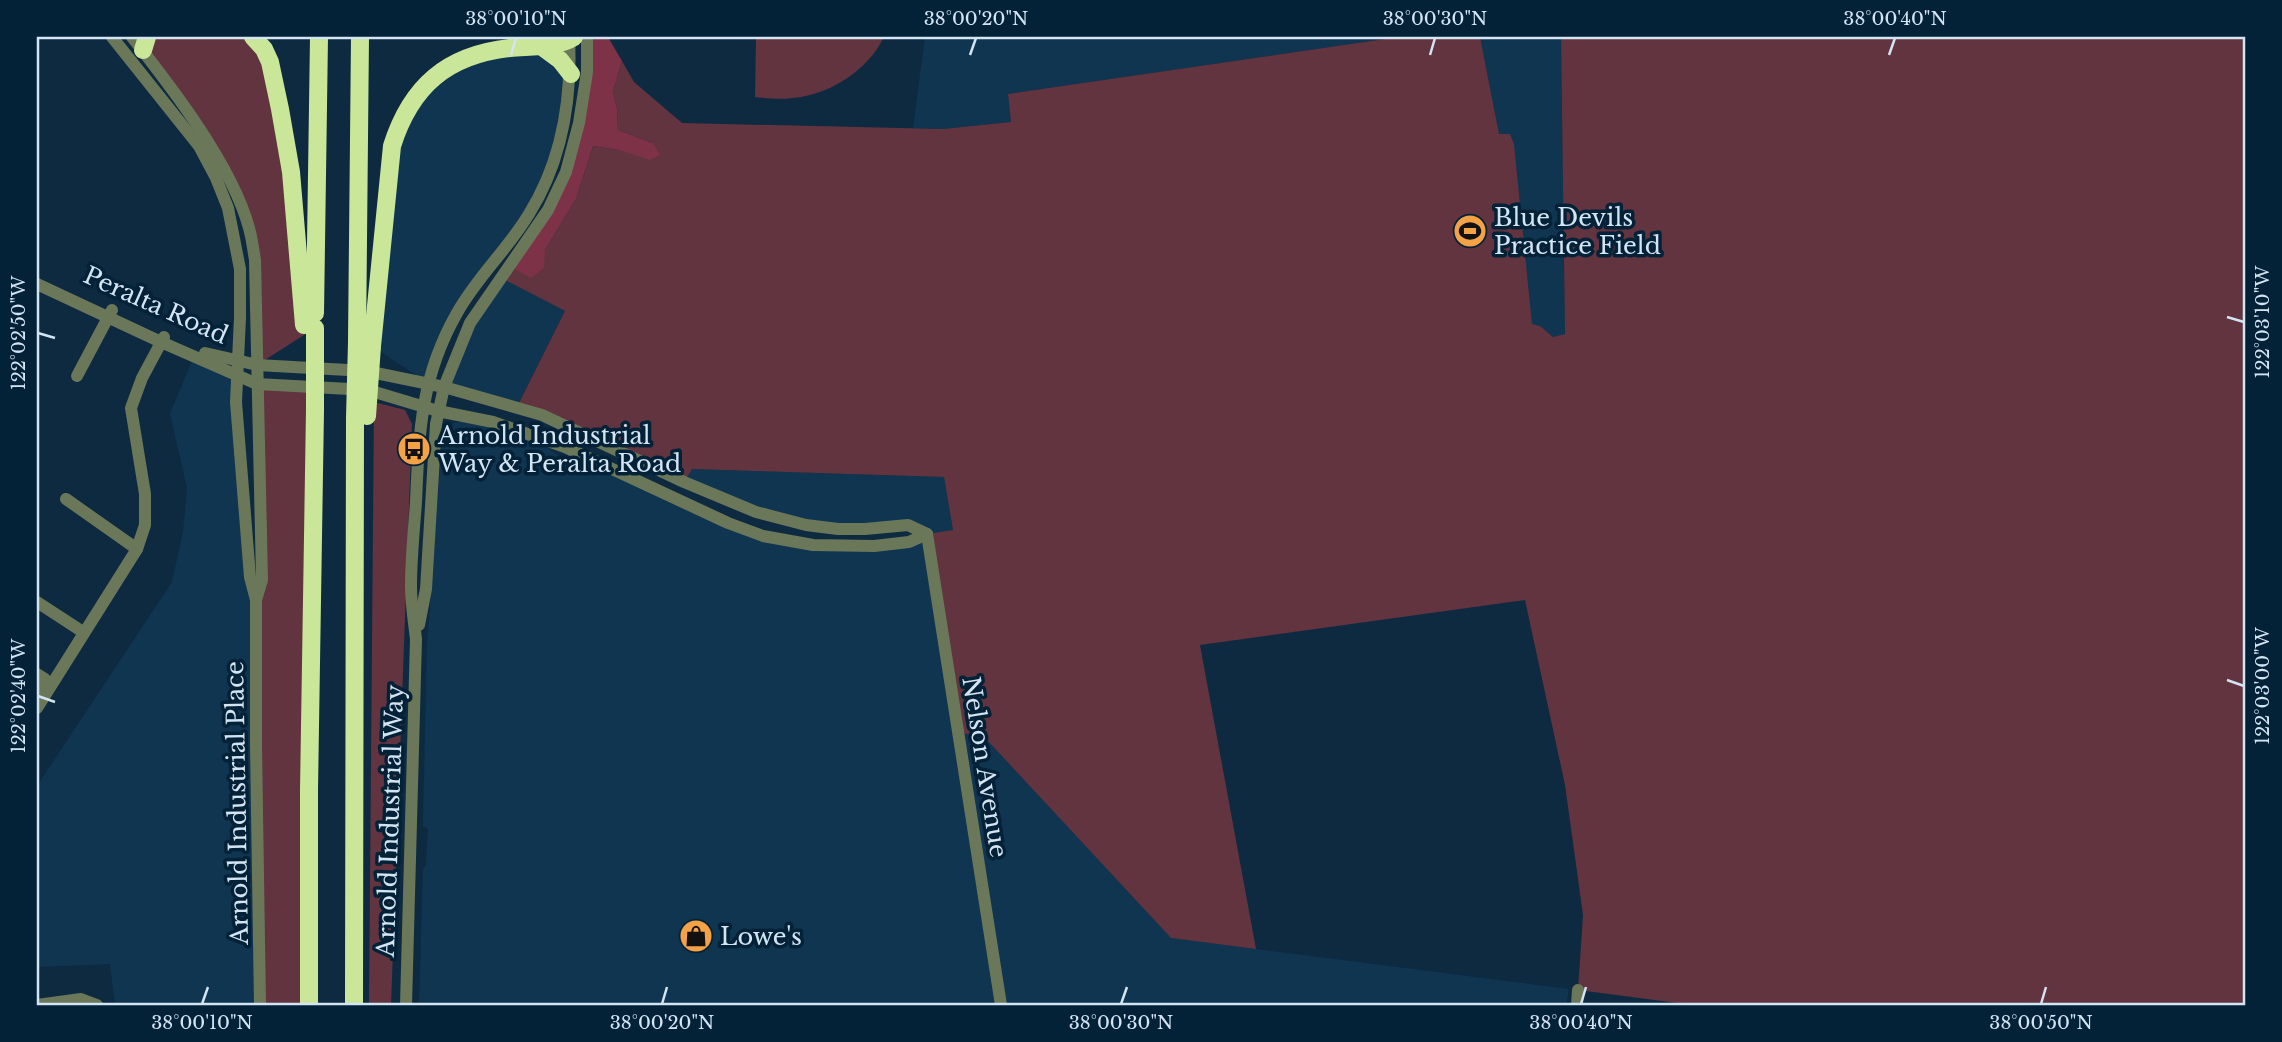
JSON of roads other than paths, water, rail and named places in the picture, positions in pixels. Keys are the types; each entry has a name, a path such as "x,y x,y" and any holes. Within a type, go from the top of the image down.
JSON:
{"highway":[{"path":"253,37 270,62 291,172 310,327 315,406 309,790 309,1005"},
{"path":"310,327 319,37"},
{"path":"354,1005 357,542 364,344 360,37"},
{"path":"364,344 392,146 400,121 413,99 432,78 459,61 480,53 541,46 575,37"},
{"path":"541,46 560,60 571,74"}],"street":[{"name":"Arnold Industrial Place","path":"112,37 199,146 228,208 240,269 236,402 250,578 256,600 261,1005"},
{"name":"Arnold Industrial Way","path":"406,1005 416,639 411,588 418,433 422,406 428,383 457,313 529,214 549,173 568,105 575,37"},
{"name":"Arnold Industrial Way","path":"416,639 426,589 428,526 438,411 444,387 470,323 548,210 566,172 579,123 587,72 575,37"},
{"name":"Arnold Industrial Place","path":"141,41 215,156 234,190 249,227 255,260 262,580 256,600"},
{"name":"Peralta Road","path":"37,275 110,314"},
{"name":"Peralta Road","path":"37,284 238,369 257,384 368,390 438,411 493,422 529,433 610,467 729,523 764,536 813,545 874,546 909,542 928,534"},
{"path":"77,376 110,314"},
{"path":"41,697 137,549 145,525 145,494 131,408 142,377 163,338"},
{"name":"Peralta Road","path":"238,369 257,365 366,371 428,383 542,415 684,482 768,516 838,529 908,525 928,534"},
{"path":"66,499 137,549"},
{"name":"Nelson Avenue","path":"928,534 1002,1005"},
{"path":"37,602 83,632"},
{"path":"37,674 45,679 37,708"},
{"path":"1577,1005 1578,990"},
{"path":"37,1005 81,999 97,1005"}],"place":[{"name":"Blue Devils Practice Field","path":"1470,231"},
{"name":"Arnold Industrial Way & Peralta Road","path":"414,449"},
{"name":"Lowe's","path":"696,936"}]}
